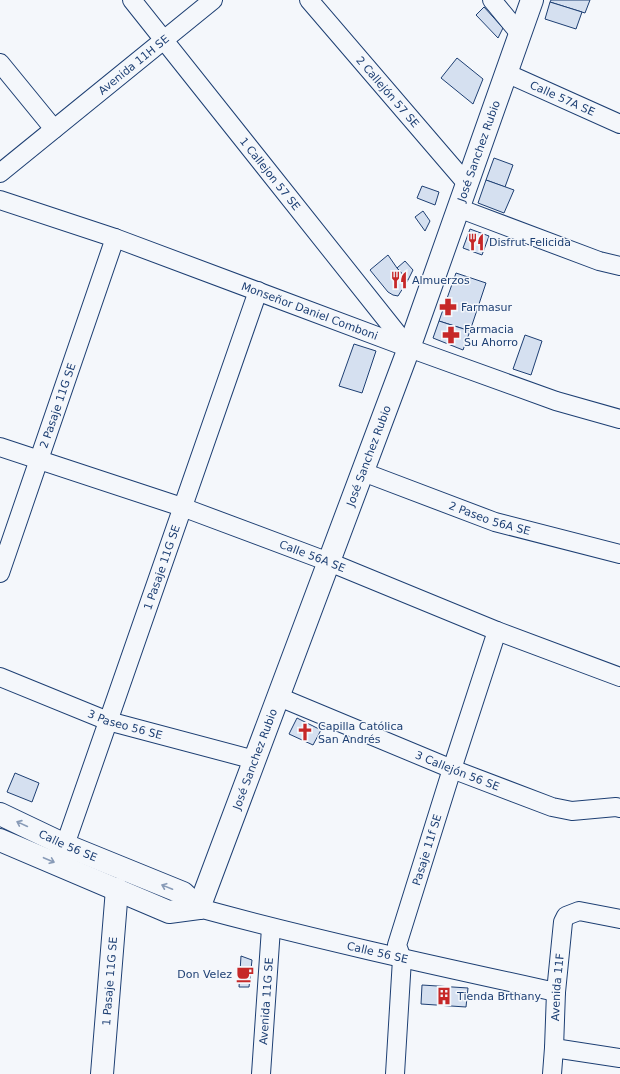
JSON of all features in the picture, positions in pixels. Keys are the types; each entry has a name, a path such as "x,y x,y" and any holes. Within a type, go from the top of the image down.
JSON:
{"main road":[{"name":"José Sanchez Rubio","path":"199,908 409,348 532,0"},
{"name":"Calle 56 SE","path":"0,814 65,845 183,893 199,908"},
{"name":"Calle 56 SE","path":"0,840 169,912 199,908"},
{"name":"1 Pasaje 11G SE","path":"102,1074 117,889"}],"street":[{"name":"1 Callejon 57 SE","path":"132,0 163,41 409,348"},
{"name":"Avenida 11H SE","path":"0,173 213,0"},
{"name":"2 Callejón 57 SE","path":"309,0 467,184"},
{"path":"492,0 520,34"},
{"path":"0,63 54,129"},
{"name":"Calle 57A SE","path":"506,73 620,124"},
{"name":"Monseñor Daniel Comboni","path":"0,200 115,238 409,348 556,401 620,419"},
{"path":"458,208 599,261 620,266"},
{"name":"2 Pasaje 11G SE","path":"0,573 115,238"},
{"name":"1 Pasaje 11G SE","path":"65,845 258,291"},
{"name":"Calle 56A SE","path":"0,448 182,507 329,562 497,631 620,677"},
{"name":"2 Paseo 56A SE","path":"363,472 495,522 620,554"},
{"name":"Pasaje 11f SE","path":"395,1074 402,959 397,945 497,631"},
{"name":"3 Paseo 56 SE","path":"0,677 108,721 255,760"},
{"name":"3 Callejón 56 SE","path":"279,697 452,769 552,807 572,810 620,808"},
{"name":"Calle 56 SE","path":"199,908 271,928 402,959 556,992"},
{"name":"Avenida 11F","path":"552,1074 556,992 563,922 566,916 579,910 620,919"},
{"name":"Avenida 11G SE","path":"261,1074 271,928"},
{"path":"554,1048 620,1058"}],"building":[{"path":"551,0 590,0 585,13 550,2"},
{"path":"550,2 582,12 576,29 545,19"},
{"path":"484,7 503,28 498,38 476,15"},
{"path":"457,58 483,79 473,104 441,78"},
{"path":"494,158 513,165 505,187 486,180"},
{"path":"486,180 514,190 504,213 478,203"},
{"path":"422,186 439,192 435,205 417,198"},
{"path":"423,211 430,221 425,231 415,217"},
{"name":"Disfrut Felicida","path":"470,229 489,236 482,255 463,248"},
{"path":"388,255 408,280 398,296 388,292 370,270"},
{"path":"405,261 413,270 408,280 397,268"},
{"path":"456,273 486,283 470,331 439,321"},
{"name":"Farmacia Su Ahorro","path":"439,321 470,331 463,350 433,338"},
{"path":"525,335 542,341 531,375 513,369"},
{"path":"354,344 376,351 362,393 339,386"},
{"name":"Capilla Católica San Andrés","path":"297,718 321,730 313,745 289,734"},
{"path":"15,773 39,783 32,802 7,792"},
{"name":"Don Velez","path":"241,956 252,960 249,987 239,987"},
{"name":"Tienda Brthany","path":"422,985 468,988 466,1007 421,1004"}],"place":[{"name":"Disfrut Felicida","path":"476,242"},
{"name":"Almuerzos","path":"399,280"},
{"name":"Farmasur","path":"448,307"},
{"name":"Farmacia Su Ahorro","path":"451,335"},
{"name":"Capilla Católica San Andrés","path":"305,732"},
{"name":"Don Velez","path":"245,974"},
{"name":"Tienda Brthany","path":"444,996"}]}
